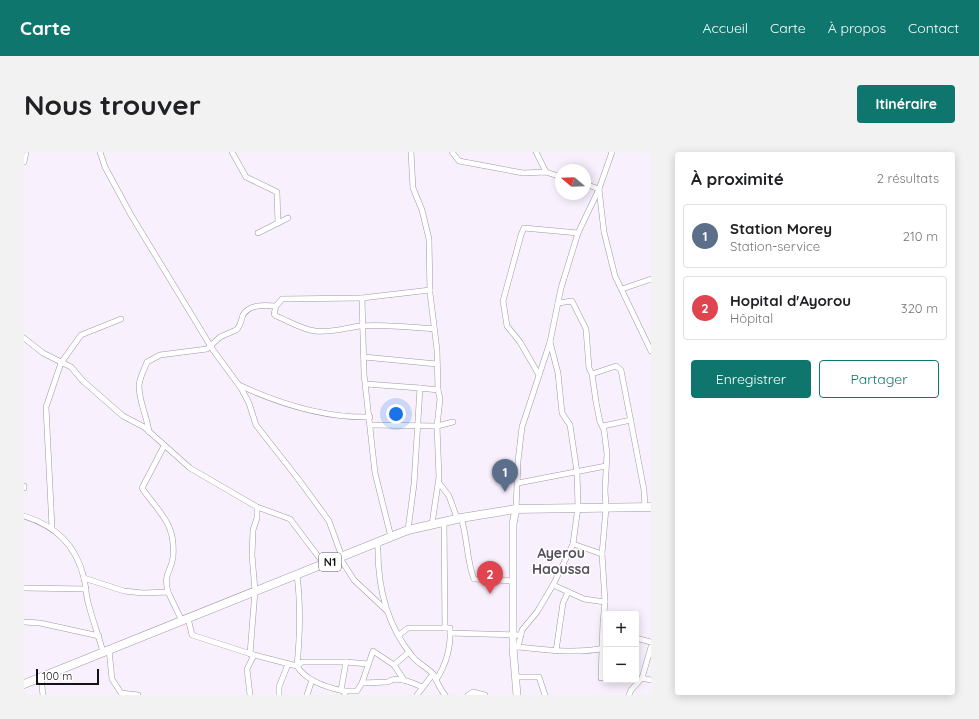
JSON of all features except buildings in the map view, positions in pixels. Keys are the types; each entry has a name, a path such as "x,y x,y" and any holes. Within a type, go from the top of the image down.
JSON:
{"main road":[{"name":"N1","path":"24,684 408,530 459,518 516,509 648,507"}],"street":[{"path":"24,162 26,152"},
{"path":"100,152 105,166 131,215 211,346 238,385 248,403 256,425 329,521 341,557 354,580 386,610"},
{"path":"232,152 246,176 277,192 278,223"},
{"path":"411,152 413,188 422,210 429,239 430,290 440,399 437,426 439,483 432,524"},
{"path":"452,152 459,161 523,173 546,172 555,175"},
{"path":"459,152 459,161"},
{"path":"536,152 546,172"},
{"path":"517,695 516,648 512,634 513,524 516,509 518,461 522,427 550,342 558,303 578,233 599,189 612,152"},
{"path":"591,186 599,189"},
{"path":"599,189 604,232 616,276 651,351"},
{"path":"258,233 288,218"},
{"path":"539,374 520,342 507,326 504,301 521,235 524,228 578,233"},
{"path":"622,289 651,279"},
{"path":"430,290 362,298 282,299 276,306 274,314 290,321 296,326 317,332 362,326 407,326 434,329"},
{"path":"362,298 362,326 366,384 376,474 391,537"},
{"path":"558,303 572,301 586,329 588,368 592,374 596,402 603,426 607,454 606,508 602,554 606,602 603,622 605,647"},
{"path":"149,432 147,418 140,400 139,385 147,362 160,355 207,350 220,337 236,330 244,314 250,308 265,305 276,306"},
{"path":"52,528 46,407 61,362 81,335 121,319"},
{"path":"24,338 43,353 71,367 83,381 123,416 144,427 190,468 257,507 290,519 324,564"},
{"path":"516,648 522,630 537,612 553,585 573,544 578,508 577,472 570,425 562,414 558,373 550,342"},
{"path":"364,358 437,364"},
{"path":"592,374 609,367 618,366 621,370 648,507"},
{"path":"366,384 438,390"},
{"path":"238,385 272,399 326,415 370,417"},
{"path":"408,530 412,500 420,388"},
{"path":"603,426 631,420"},
{"path":"371,425 418,424 437,426 453,422"},
{"path":"164,446 142,488 168,521 173,536 173,558 165,581 168,592 192,635 252,655 297,666"},
{"path":"518,483 606,466"},
{"path":"439,483 449,496 468,541 470,568 474,579 513,580"},
{"path":"250,695 248,692 249,673 247,669 252,655 255,591 252,555 253,530 257,518 257,507"},
{"path":"24,516 38,520 52,528 75,553 84,578 89,606 99,636 106,651 112,679 121,694 138,695"},
{"path":"444,521 445,628"},
{"path":"378,543 379,578 386,610 409,652 433,674 438,687 445,695"},
{"path":"573,544 602,554"},
{"path":"297,575 300,600 297,666 301,673 312,680 343,692 357,691 362,683 373,651 394,665 404,680"},
{"path":"84,578 124,591 143,593 168,592"},
{"path":"553,585 584,599 606,602"},
{"path":"24,588 86,589"},
{"path":"556,651 563,603 568,592"},
{"path":"24,622 40,623 99,636"},
{"path":"399,635 408,628 450,628 450,646 436,680"},
{"path":"450,633 521,635"},
{"path":"639,639 651,642"},
{"path":"642,678 651,647"},
{"path":"516,648 556,651 587,651 603,648"},
{"path":"394,665 409,652"},
{"path":"297,666 302,662 346,662 368,664"},
{"path":"343,692 346,662"},
{"path":"601,678 603,663"},
{"path":"279,695 280,687 288,664"},
{"path":"417,695 433,674"},
{"path":"516,677 539,677 545,695"},
{"path":"41,678 43,695"},
{"path":"639,680 642,678 651,680"},
{"path":"362,683 388,682 391,679 404,680 422,687"},
{"path":"307,695 312,680"},
{"path":"629,695 634,683"},
{"path":"468,695 473,692 485,695"}],"place":[{"name":"Station Morey","path":"505,492"},
{"name":"Hopital d'Ayorou","path":"490,594"}],"district":[{"name":"Ayerou Haoussa","path":"561,562"}]}
